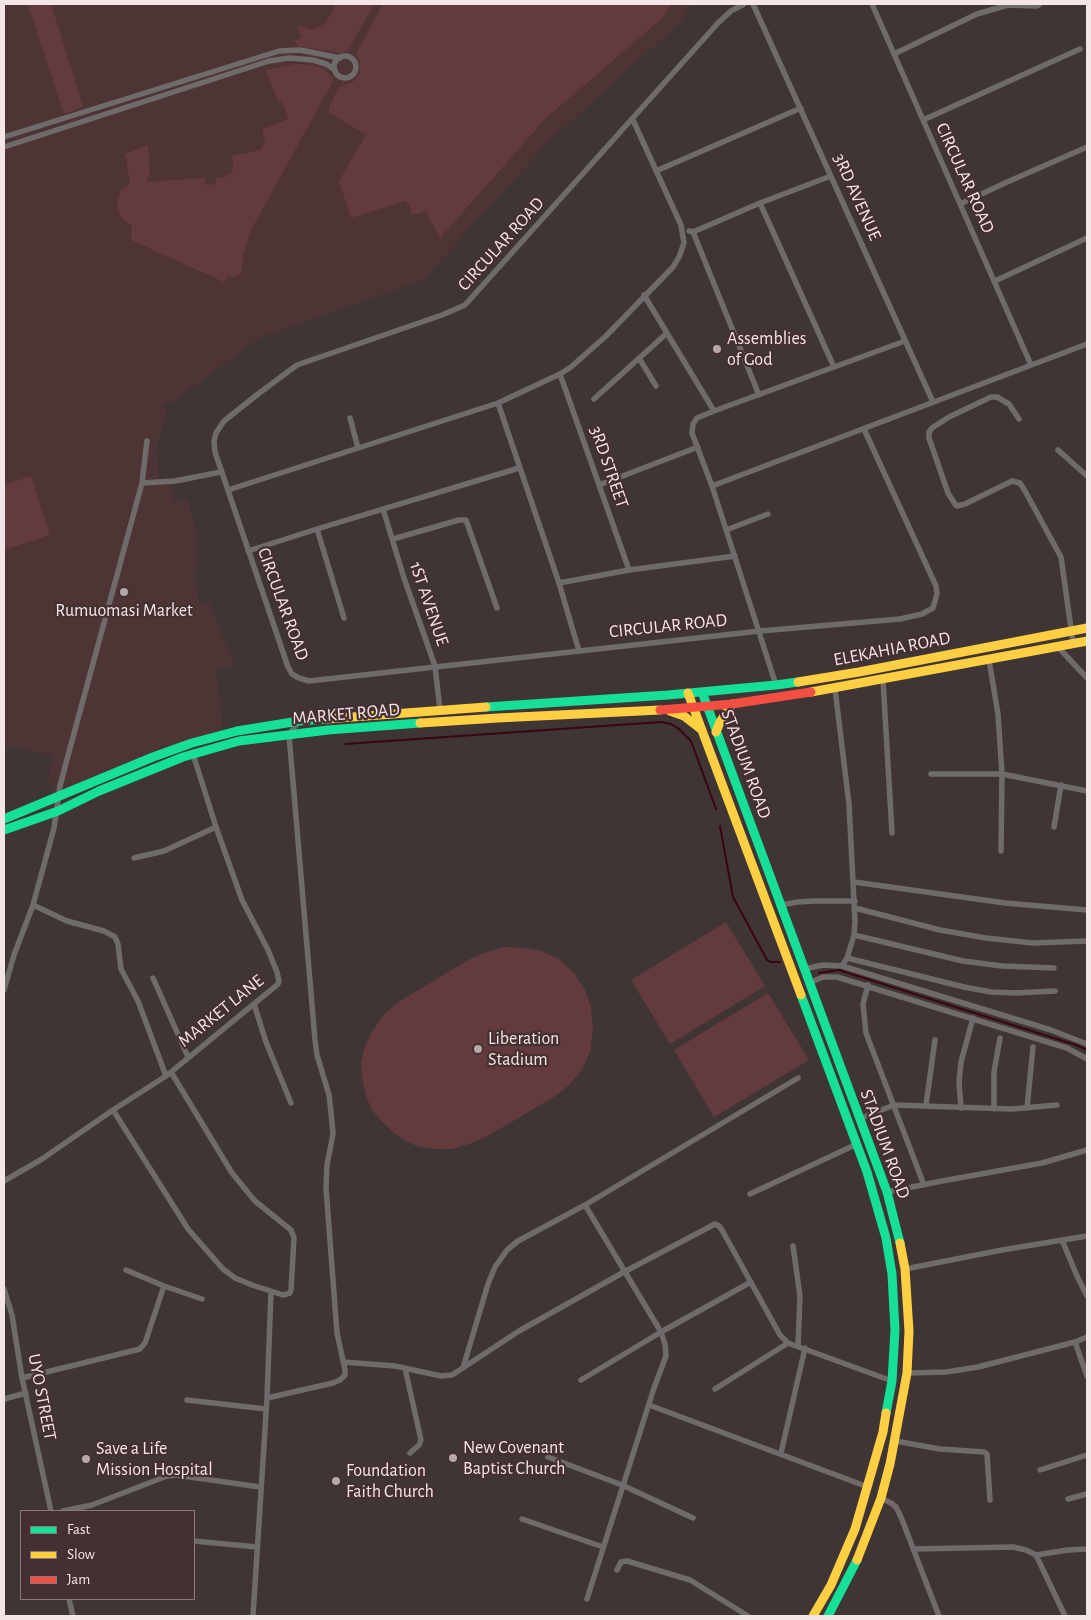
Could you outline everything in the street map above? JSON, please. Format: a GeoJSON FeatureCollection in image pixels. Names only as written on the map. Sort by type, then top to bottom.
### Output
{"type":"FeatureCollection","features":[{"type":"Feature","properties":{"kind":"main road","name":"ELEKAHIA ROAD"},"geometry":{"type":"LineString","coordinates":[[702,692],[776,685],[859,672],[1087,628]]}},
{"type":"Feature","properties":{"kind":"main road","name":"ELEKAHIA ROAD"},"geometry":{"type":"LineString","coordinates":[[708,706],[835,689],[1087,641]]}},
{"type":"Feature","properties":{"kind":"main road","name":"MARKET ROAD"},"geometry":{"type":"LineString","coordinates":[[4,819],[153,757],[192,743],[237,731],[299,722],[440,710],[702,692]]}},
{"type":"Feature","properties":{"kind":"main road","name":"STADIUM ROAD"},"geometry":{"type":"LineString","coordinates":[[702,692],[780,906],[888,1192],[905,1269],[909,1331],[907,1373],[895,1441],[881,1498],[858,1559],[828,1616]]}},
{"type":"Feature","properties":{"kind":"main road","name":"STADIUM ROAD"},"geometry":{"type":"LineString","coordinates":[[688,693],[692,708],[702,730],[857,1144],[879,1210],[892,1274],[895,1330],[892,1381],[883,1432],[855,1529],[830,1585],[813,1616]]}},
{"type":"Feature","properties":{"kind":"main road"},"geometry":{"type":"LineString","coordinates":[[716,732],[732,704]]}},
{"type":"Feature","properties":{"kind":"main road","name":"MARKET ROAD"},"geometry":{"type":"LineString","coordinates":[[4,830],[58,811],[100,791],[193,754],[239,741],[328,730],[708,706]]}},
{"type":"Feature","properties":{"kind":"main road"},"geometry":{"type":"LineString","coordinates":[[667,710],[684,716],[702,730]]}},
{"type":"Feature","properties":{"kind":"main road"},"geometry":{"type":"LineString","coordinates":[[895,1330],[909,1331]]}},
{"type":"Feature","properties":{"kind":"street","name":"CIRCULAR ROAD"},"geometry":{"type":"LineString","coordinates":[[744,4],[731,11],[718,23],[633,120],[465,305],[442,315],[297,365],[224,421],[216,433],[214,441],[215,452],[288,666],[292,674],[309,681],[579,650],[900,619],[922,614],[933,608],[937,594],[936,586],[864,429]]}},
{"type":"Feature","properties":{"kind":"street","name":"3RD AVENUE"},"geometry":{"type":"LineString","coordinates":[[753,4],[933,402]]}},
{"type":"Feature","properties":{"kind":"street","name":"CIRCULAR ROAD"},"geometry":{"type":"LineString","coordinates":[[872,4],[1031,365]]}},
{"type":"Feature","properties":{"kind":"street"},"geometry":{"type":"LineString","coordinates":[[894,54],[983,12],[1008,5],[1037,6],[1040,4]]}},
{"type":"Feature","properties":{"kind":"street"},"geometry":{"type":"LineString","coordinates":[[4,137],[279,51],[300,50],[340,58],[344,56],[352,59],[356,64],[356,70],[352,75],[344,78],[326,64],[313,60],[289,58],[269,61],[4,147]]}},
{"type":"Feature","properties":{"kind":"street"},"geometry":{"type":"LineString","coordinates":[[923,120],[1080,50]]}},
{"type":"Feature","properties":{"kind":"street"},"geometry":{"type":"LineString","coordinates":[[335,70],[335,64],[340,58]]}},
{"type":"Feature","properties":{"kind":"street"},"geometry":{"type":"LineString","coordinates":[[656,171],[801,108]]}},
{"type":"Feature","properties":{"kind":"street"},"geometry":{"type":"LineString","coordinates":[[228,490],[498,403],[571,368],[673,267],[679,258],[684,243],[683,231],[670,198],[633,120]]}},
{"type":"Feature","properties":{"kind":"street"},"geometry":{"type":"LineString","coordinates":[[960,204],[1005,182],[1087,147]]}},
{"type":"Feature","properties":{"kind":"street"},"geometry":{"type":"LineString","coordinates":[[683,231],[693,232],[760,202],[831,176]]}},
{"type":"Feature","properties":{"kind":"street"},"geometry":{"type":"LineString","coordinates":[[760,202],[834,367]]}},
{"type":"Feature","properties":{"kind":"street"},"geometry":{"type":"LineString","coordinates":[[693,232],[759,395]]}},
{"type":"Feature","properties":{"kind":"street"},"geometry":{"type":"LineString","coordinates":[[995,281],[1087,238]]}},
{"type":"Feature","properties":{"kind":"street"},"geometry":{"type":"LineString","coordinates":[[644,296],[714,411]]}},
{"type":"Feature","properties":{"kind":"street"},"geometry":{"type":"LineString","coordinates":[[594,399],[667,333]]}},
{"type":"Feature","properties":{"kind":"street"},"geometry":{"type":"LineString","coordinates":[[776,685],[712,486],[692,433],[693,424],[697,418],[714,411],[905,341]]}},
{"type":"Feature","properties":{"kind":"street"},"geometry":{"type":"LineString","coordinates":[[712,486],[1087,344]]}},
{"type":"Feature","properties":{"kind":"street"},"geometry":{"type":"LineString","coordinates":[[640,358],[656,386]]}},
{"type":"Feature","properties":{"kind":"street","name":"3RD STREET"},"geometry":{"type":"LineString","coordinates":[[560,374],[629,570]]}},
{"type":"Feature","properties":{"kind":"street"},"geometry":{"type":"LineString","coordinates":[[1019,420],[1009,404],[997,397],[990,397],[949,417],[932,428],[928,438],[948,493],[957,506],[1012,481],[1020,483],[1060,553],[1073,644]]}},
{"type":"Feature","properties":{"kind":"street"},"geometry":{"type":"LineString","coordinates":[[498,403],[560,583],[579,650]]}},
{"type":"Feature","properties":{"kind":"street"},"geometry":{"type":"LineString","coordinates":[[350,418],[358,448]]}},
{"type":"Feature","properties":{"kind":"street"},"geometry":{"type":"LineString","coordinates":[[4,990],[14,955],[33,905],[54,828],[66,763],[142,484],[147,441]]}},
{"type":"Feature","properties":{"kind":"street"},"geometry":{"type":"LineString","coordinates":[[599,485],[698,447]]}},
{"type":"Feature","properties":{"kind":"street"},"geometry":{"type":"LineString","coordinates":[[1058,450],[1087,476]]}},
{"type":"Feature","properties":{"kind":"street"},"geometry":{"type":"LineString","coordinates":[[248,552],[317,529],[519,468]]}},
{"type":"Feature","properties":{"kind":"street"},"geometry":{"type":"LineString","coordinates":[[142,484],[168,482],[221,472]]}},
{"type":"Feature","properties":{"kind":"street","name":"1ST AVENUE"},"geometry":{"type":"LineString","coordinates":[[383,509],[435,666],[440,710]]}},
{"type":"Feature","properties":{"kind":"street"},"geometry":{"type":"LineString","coordinates":[[726,530],[768,514]]}},
{"type":"Feature","properties":{"kind":"street"},"geometry":{"type":"LineString","coordinates":[[392,539],[459,520],[466,520],[497,608]]}},
{"type":"Feature","properties":{"kind":"street"},"geometry":{"type":"LineString","coordinates":[[317,529],[344,618]]}},
{"type":"Feature","properties":{"kind":"street"},"geometry":{"type":"LineString","coordinates":[[560,583],[629,570],[735,556]]}},
{"type":"Feature","properties":{"kind":"street"},"geometry":{"type":"LineString","coordinates":[[1058,647],[1087,678]]}},
{"type":"Feature","properties":{"kind":"street"},"geometry":{"type":"LineString","coordinates":[[989,660],[998,714],[1002,774],[1001,852]]}},
{"type":"Feature","properties":{"kind":"street"},"geometry":{"type":"LineString","coordinates":[[883,680],[892,833]]}},
{"type":"Feature","properties":{"kind":"street"},"geometry":{"type":"LineString","coordinates":[[835,689],[849,804],[855,905],[854,935],[847,958],[842,966]]}},
{"type":"Feature","properties":{"kind":"street"},"geometry":{"type":"LineString","coordinates":[[267,1398],[340,1380],[345,1375],[337,1333],[326,1188],[327,1164],[333,1134],[329,1095],[317,1055],[315,1040],[289,735],[299,722]]}},
{"type":"Feature","properties":{"kind":"street","name":"MARKET LANE"},"geometry":{"type":"LineString","coordinates":[[4,1181],[58,1148],[169,1074],[278,984],[278,978],[268,950],[242,900],[193,754]]}},
{"type":"Feature","properties":{"kind":"street"},"geometry":{"type":"LineString","coordinates":[[931,774],[1002,774],[1087,791]]}},
{"type":"Feature","properties":{"kind":"street"},"geometry":{"type":"LineString","coordinates":[[1054,827],[1062,785]]}},
{"type":"Feature","properties":{"kind":"street"},"geometry":{"type":"LineString","coordinates":[[134,858],[164,851],[216,827]]}},
{"type":"Feature","properties":{"kind":"street"},"geometry":{"type":"LineString","coordinates":[[854,882],[1005,903],[1087,910]]}},
{"type":"Feature","properties":{"kind":"street"},"geometry":{"type":"LineString","coordinates":[[780,906],[798,902],[855,905],[940,930],[986,938],[1033,942],[1087,941]]}},
{"type":"Feature","properties":{"kind":"street"},"geometry":{"type":"LineString","coordinates":[[33,905],[67,921],[104,931],[115,937],[118,944],[121,969],[138,1001],[169,1074],[232,1173],[255,1201],[291,1230],[294,1238],[290,1293],[283,1295],[271,1292],[235,1278],[210,1256],[188,1229],[113,1110]]}},
{"type":"Feature","properties":{"kind":"street"},"geometry":{"type":"LineString","coordinates":[[854,935],[962,961],[1002,966],[1054,968]]}},
{"type":"Feature","properties":{"kind":"street"},"geometry":{"type":"LineString","coordinates":[[847,958],[991,992],[1055,991]]}},
{"type":"Feature","properties":{"kind":"street"},"geometry":{"type":"LineString","coordinates":[[804,969],[823,965],[842,966],[1051,1030],[1087,1044]]}},
{"type":"Feature","properties":{"kind":"street"},"geometry":{"type":"LineString","coordinates":[[809,983],[831,976],[868,985],[1067,1048],[1087,1059]]}},
{"type":"Feature","properties":{"kind":"street"},"geometry":{"type":"LineString","coordinates":[[152,978],[188,1057]]}},
{"type":"Feature","properties":{"kind":"street"},"geometry":{"type":"LineString","coordinates":[[868,985],[863,1004],[866,1033],[924,1185]]}},
{"type":"Feature","properties":{"kind":"street"},"geometry":{"type":"LineString","coordinates":[[254,1004],[266,1042],[291,1103]]}},
{"type":"Feature","properties":{"kind":"street"},"geometry":{"type":"LineString","coordinates":[[961,1108],[959,1082],[961,1062],[973,1018]]}},
{"type":"Feature","properties":{"kind":"street"},"geometry":{"type":"LineString","coordinates":[[994,1109],[994,1072],[1000,1038]]}},
{"type":"Feature","properties":{"kind":"street"},"geometry":{"type":"LineString","coordinates":[[926,1105],[935,1040]]}},
{"type":"Feature","properties":{"kind":"street"},"geometry":{"type":"LineString","coordinates":[[1027,1108],[1033,1047]]}},
{"type":"Feature","properties":{"kind":"street"},"geometry":{"type":"LineString","coordinates":[[463,1368],[488,1284],[500,1258],[518,1242],[585,1205],[798,1078]]}},
{"type":"Feature","properties":{"kind":"street"},"geometry":{"type":"LineString","coordinates":[[860,1119],[894,1105],[994,1109],[1057,1105]]}},
{"type":"Feature","properties":{"kind":"street"},"geometry":{"type":"LineString","coordinates":[[750,1194],[857,1144]]}},
{"type":"Feature","properties":{"kind":"street"},"geometry":{"type":"LineString","coordinates":[[888,1192],[1042,1163],[1087,1150]]}},
{"type":"Feature","properties":{"kind":"street"},"geometry":{"type":"LineString","coordinates":[[585,1205],[661,1332],[666,1356],[622,1485],[587,1600]]}},
{"type":"Feature","properties":{"kind":"street"},"geometry":{"type":"LineString","coordinates":[[344,1362],[405,1368],[445,1376],[452,1375],[519,1331],[715,1224],[722,1230],[780,1335],[788,1343],[798,1345],[892,1381]]}},
{"type":"Feature","properties":{"kind":"street"},"geometry":{"type":"LineString","coordinates":[[905,1269],[1087,1236]]}},
{"type":"Feature","properties":{"kind":"street"},"geometry":{"type":"LineString","coordinates":[[1062,1240],[1087,1296]]}},
{"type":"Feature","properties":{"kind":"street"},"geometry":{"type":"LineString","coordinates":[[793,1246],[800,1296],[798,1345]]}},
{"type":"Feature","properties":{"kind":"street"},"geometry":{"type":"LineString","coordinates":[[126,1270],[202,1299]]}},
{"type":"Feature","properties":{"kind":"street"},"geometry":{"type":"LineString","coordinates":[[581,1380],[661,1332],[751,1282]]}},
{"type":"Feature","properties":{"kind":"street"},"geometry":{"type":"LineString","coordinates":[[22,1378],[136,1351],[143,1347],[164,1286]]}},
{"type":"Feature","properties":{"kind":"street","name":"UYO STREET"},"geometry":{"type":"LineString","coordinates":[[4,1290],[12,1315],[22,1378],[51,1510]]}},
{"type":"Feature","properties":{"kind":"street"},"geometry":{"type":"LineString","coordinates":[[253,1616],[267,1398],[271,1292]]}},
{"type":"Feature","properties":{"kind":"street"},"geometry":{"type":"LineString","coordinates":[[907,1373],[946,1372],[978,1367],[1075,1342],[1087,1337]]}},
{"type":"Feature","properties":{"kind":"street"},"geometry":{"type":"LineString","coordinates":[[1075,1342],[1087,1376]]}},
{"type":"Feature","properties":{"kind":"street"},"geometry":{"type":"LineString","coordinates":[[715,1389],[788,1343]]}},
{"type":"Feature","properties":{"kind":"street"},"geometry":{"type":"LineString","coordinates":[[781,1453],[805,1348]]}},
{"type":"Feature","properties":{"kind":"street"},"geometry":{"type":"LineString","coordinates":[[405,1368],[421,1440],[419,1445],[410,1453]]}},
{"type":"Feature","properties":{"kind":"street"},"geometry":{"type":"LineString","coordinates":[[4,1399],[26,1393]]}},
{"type":"Feature","properties":{"kind":"street"},"geometry":{"type":"LineString","coordinates":[[187,1400],[266,1409]]}},
{"type":"Feature","properties":{"kind":"street"},"geometry":{"type":"LineString","coordinates":[[649,1406],[781,1453],[868,1487]]}},
{"type":"Feature","properties":{"kind":"street"},"geometry":{"type":"LineString","coordinates":[[895,1441],[940,1449],[984,1452],[987,1454],[990,1500]]}},
{"type":"Feature","properties":{"kind":"street"},"geometry":{"type":"LineString","coordinates":[[1040,1470],[1087,1455]]}},
{"type":"Feature","properties":{"kind":"street"},"geometry":{"type":"LineString","coordinates":[[548,1457],[622,1485],[693,1518]]}},
{"type":"Feature","properties":{"kind":"street"},"geometry":{"type":"LineString","coordinates":[[68,1510],[92,1505],[167,1476],[176,1475],[260,1487]]}},
{"type":"Feature","properties":{"kind":"street"},"geometry":{"type":"LineString","coordinates":[[1068,1499],[1087,1494]]}},
{"type":"Feature","properties":{"kind":"street"},"geometry":{"type":"LineString","coordinates":[[881,1498],[896,1508],[939,1616]]}},
{"type":"Feature","properties":{"kind":"street"},"geometry":{"type":"LineString","coordinates":[[522,1519],[603,1548]]}},
{"type":"Feature","properties":{"kind":"street"},"geometry":{"type":"LineString","coordinates":[[195,1541],[257,1547]]}},
{"type":"Feature","properties":{"kind":"street"},"geometry":{"type":"LineString","coordinates":[[913,1548],[1013,1547],[1036,1555],[1087,1549]]}},
{"type":"Feature","properties":{"kind":"street"},"geometry":{"type":"LineString","coordinates":[[1036,1555],[1066,1616]]}},
{"type":"Feature","properties":{"kind":"street"},"geometry":{"type":"LineString","coordinates":[[617,1570],[621,1562],[627,1561],[690,1580],[748,1616]]}},
{"type":"Feature","properties":{"kind":"street"},"geometry":{"type":"LineString","coordinates":[[69,1600],[73,1616]]}},
{"type":"Feature","properties":{"kind":"shaded area"},"geometry":{"type":"Polygon","coordinates":[[[4,4],[690,4],[683,20],[549,141],[423,280],[261,337],[175,400],[163,406],[167,413],[157,444],[158,479],[168,478],[175,503],[187,499],[196,529],[195,582],[200,605],[209,602],[235,665],[216,670],[223,729],[151,753],[51,796],[54,784],[48,782],[53,755],[4,745],[4,4]]]}},
{"type":"Feature","properties":{"kind":"shaded area"},"geometry":{"type":"Polygon","coordinates":[[[28,4],[51,4],[83,107],[64,114],[28,4]]]}},
{"type":"Feature","properties":{"kind":"shaded area"},"geometry":{"type":"Polygon","coordinates":[[[336,4],[374,4],[347,51],[341,53],[297,46],[295,40],[301,38],[297,25],[311,30],[316,29],[326,22],[336,4]]]}},
{"type":"Feature","properties":{"kind":"shaded area"},"geometry":{"type":"Polygon","coordinates":[[[383,4],[671,4],[661,19],[545,119],[440,238],[426,211],[412,215],[409,204],[405,201],[351,218],[339,181],[366,135],[329,112],[329,108],[339,87],[351,83],[360,73],[360,62],[356,55],[383,4]]]}},
{"type":"Feature","properties":{"kind":"shaded area"},"geometry":{"type":"Polygon","coordinates":[[[295,64],[314,65],[324,69],[333,78],[332,83],[251,230],[244,253],[241,273],[235,277],[228,275],[224,282],[131,240],[131,225],[121,217],[117,201],[122,189],[128,186],[130,182],[125,154],[148,145],[150,174],[147,177],[148,182],[205,178],[205,185],[216,184],[216,178],[225,177],[232,172],[232,156],[261,150],[265,142],[262,129],[288,119],[282,100],[278,101],[266,70],[295,64]]]}},
{"type":"Feature","properties":{"kind":"shaded area"},"geometry":{"type":"Polygon","coordinates":[[[31,476],[50,535],[4,550],[4,485],[31,476]]]}},
{"type":"Feature","properties":{"kind":"shaded area"},"geometry":{"type":"Polygon","coordinates":[[[726,922],[765,986],[670,1044],[631,980],[726,922]]]}},
{"type":"Feature","properties":{"kind":"shaded area"},"geometry":{"type":"Polygon","coordinates":[[[504,947],[542,951],[560,960],[574,973],[585,990],[591,1008],[593,1030],[590,1052],[582,1070],[568,1086],[554,1097],[486,1137],[469,1144],[452,1149],[435,1149],[419,1147],[406,1141],[381,1121],[367,1099],[361,1064],[365,1046],[373,1030],[384,1014],[400,1001],[470,959],[504,947]]]}},
{"type":"Feature","properties":{"kind":"shaded area"},"geometry":{"type":"Polygon","coordinates":[[[768,993],[809,1060],[714,1117],[674,1050],[768,993]]]}},
{"type":"Feature","properties":{"kind":"waterway"},"geometry":{"type":"LineString","coordinates":[[345,744],[661,722],[671,724],[679,729],[691,741],[716,809]]}},
{"type":"Feature","properties":{"kind":"waterway"},"geometry":{"type":"LineString","coordinates":[[720,826],[733,897],[767,960],[780,962]]}},
{"type":"Feature","properties":{"kind":"waterway"},"geometry":{"type":"LineString","coordinates":[[819,973],[839,970],[1087,1050]]}},
{"type":"Feature","properties":{"kind":"traffic: fast"},"geometry":{"type":"LineString","coordinates":[[486,707],[668,695],[798,682]]}},
{"type":"Feature","properties":{"kind":"traffic: fast"},"geometry":{"type":"LineString","coordinates":[[702,692],[887,1192],[900,1243]]}},
{"type":"Feature","properties":{"kind":"traffic: fast"},"geometry":{"type":"LineString","coordinates":[[4,819],[153,757],[192,743],[237,731],[299,721],[326,719]]}},
{"type":"Feature","properties":{"kind":"traffic: fast"},"geometry":{"type":"LineString","coordinates":[[4,830],[58,811],[99,791],[183,757],[239,741],[328,730],[420,723]]}},
{"type":"Feature","properties":{"kind":"traffic: fast"},"geometry":{"type":"LineString","coordinates":[[801,995],[867,1172],[886,1238],[892,1274],[895,1330],[892,1381],[886,1413]]}},
{"type":"Feature","properties":{"kind":"traffic: fast"},"geometry":{"type":"LineString","coordinates":[[828,1616],[857,1560]]}},
{"type":"Feature","properties":{"kind":"traffic: slow"},"geometry":{"type":"LineString","coordinates":[[798,682],[1087,628]]}},
{"type":"Feature","properties":{"kind":"traffic: slow"},"geometry":{"type":"LineString","coordinates":[[811,692],[1087,641]]}},
{"type":"Feature","properties":{"kind":"traffic: slow"},"geometry":{"type":"LineString","coordinates":[[688,693],[801,995]]}},
{"type":"Feature","properties":{"kind":"traffic: slow"},"geometry":{"type":"LineString","coordinates":[[716,732],[732,704]]}},
{"type":"Feature","properties":{"kind":"traffic: slow"},"geometry":{"type":"LineString","coordinates":[[326,719],[486,707]]}},
{"type":"Feature","properties":{"kind":"traffic: slow"},"geometry":{"type":"LineString","coordinates":[[420,723],[660,710]]}},
{"type":"Feature","properties":{"kind":"traffic: slow"},"geometry":{"type":"LineString","coordinates":[[670,711],[684,716],[702,730]]}},
{"type":"Feature","properties":{"kind":"traffic: slow"},"geometry":{"type":"LineString","coordinates":[[857,1560],[881,1498],[890,1464],[907,1373],[909,1331],[905,1269],[900,1243]]}},
{"type":"Feature","properties":{"kind":"traffic: slow"},"geometry":{"type":"LineString","coordinates":[[813,1616],[831,1585],[855,1529],[883,1432],[886,1413]]}},
{"type":"Feature","properties":{"kind":"traffic: jam"},"geometry":{"type":"LineString","coordinates":[[660,710],[732,704],[811,692]]}},
{"type":"Feature","properties":{"kind":"place","name":"Assemblies of God"},"geometry":{"type":"Point","coordinates":[717,349]}},
{"type":"Feature","properties":{"kind":"place","name":"Rumuomasi Market"},"geometry":{"type":"Point","coordinates":[124,592]}},
{"type":"Feature","properties":{"kind":"place","name":"Liberation Stadium"},"geometry":{"type":"Point","coordinates":[478,1049]}},
{"type":"Feature","properties":{"kind":"place","name":"New Covenant Baptist Church"},"geometry":{"type":"Point","coordinates":[453,1458]}},
{"type":"Feature","properties":{"kind":"place","name":"Save a Life Mission Hospital"},"geometry":{"type":"Point","coordinates":[86,1459]}},
{"type":"Feature","properties":{"kind":"place","name":"Foundation Faith Church"},"geometry":{"type":"Point","coordinates":[336,1481]}}]}
